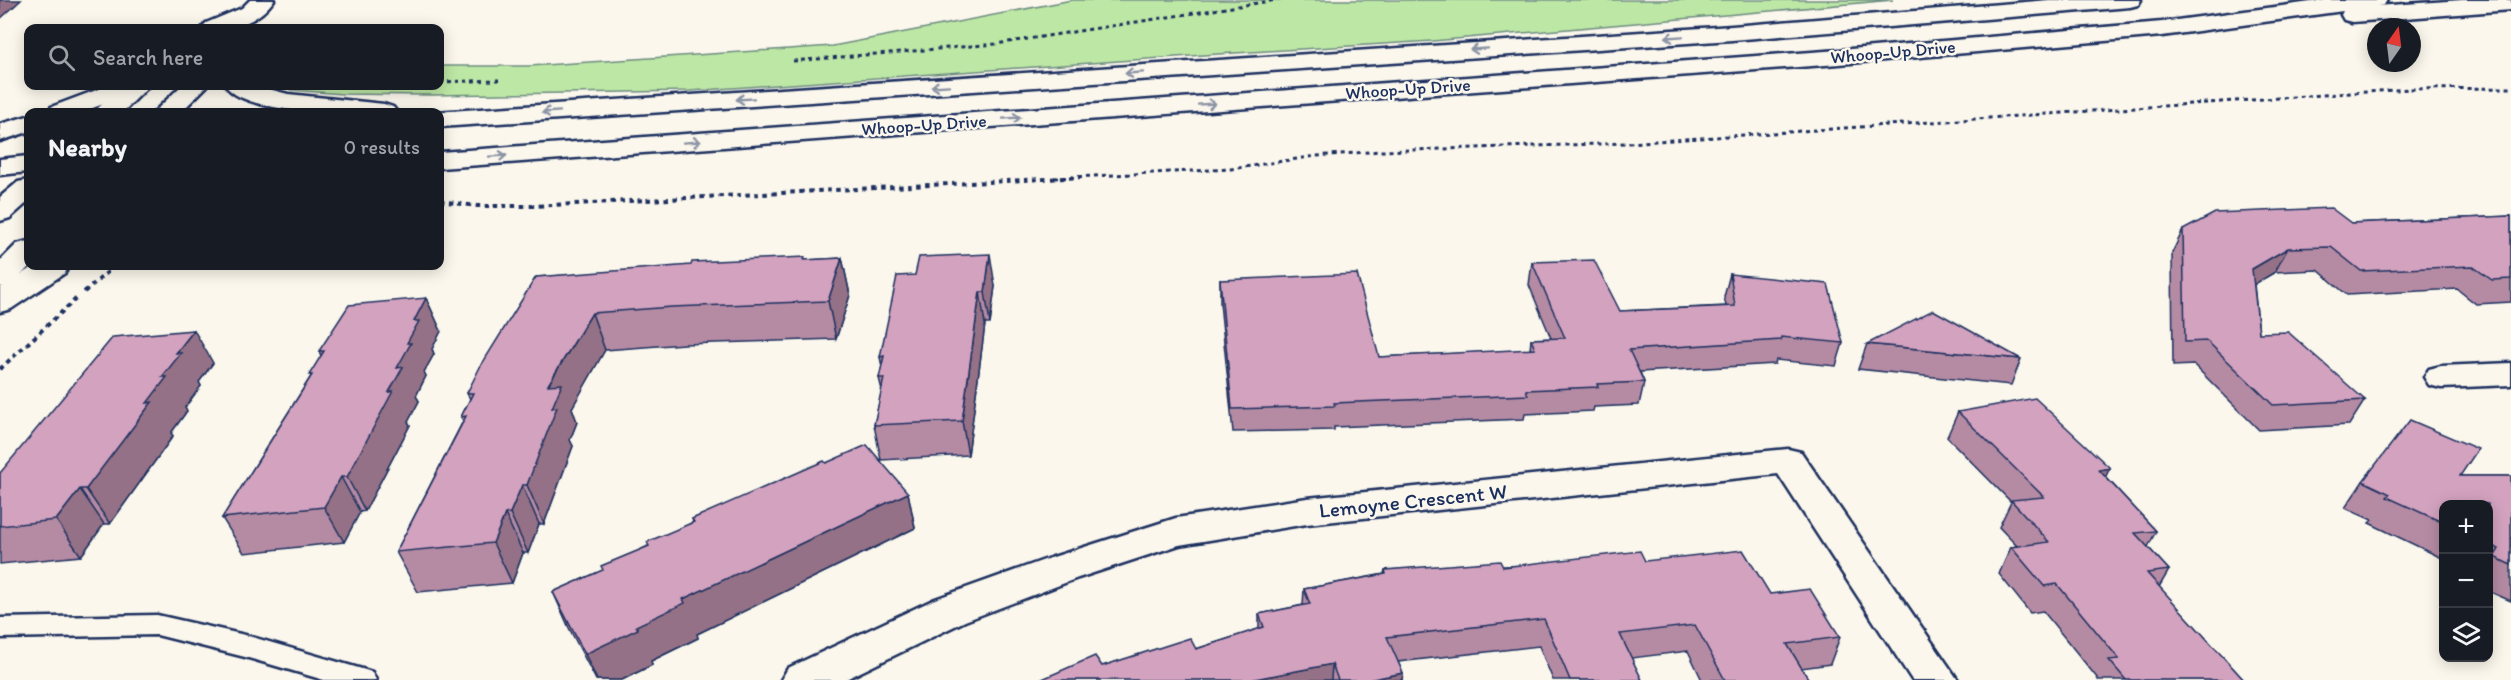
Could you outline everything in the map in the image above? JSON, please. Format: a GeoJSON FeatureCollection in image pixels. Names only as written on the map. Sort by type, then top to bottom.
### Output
{"type":"FeatureCollection","features":[{"type":"Feature","properties":{"kind":"main road"},"geometry":{"type":"LineString","coordinates":[[1732,33],[2006,0]]}},
{"type":"Feature","properties":{"kind":"main road","name":"Whoop-Up Drive"},"geometry":{"type":"LineString","coordinates":[[444,119],[1732,33],[2130,0]]}},
{"type":"Feature","properties":{"kind":"main road","name":"Whoop-Up Drive"},"geometry":{"type":"LineString","coordinates":[[444,160],[1816,59],[2162,29],[2376,0]]}},
{"type":"Feature","properties":{"kind":"main road"},"geometry":{"type":"LineString","coordinates":[[2162,29],[2511,3]]}},
{"type":"Feature","properties":{"kind":"main road"},"geometry":{"type":"LineString","coordinates":[[226,24],[256,14]]}},
{"type":"Feature","properties":{"kind":"main road"},"geometry":{"type":"LineString","coordinates":[[71,108],[118,90]]}},
{"type":"Feature","properties":{"kind":"main road"},"geometry":{"type":"LineString","coordinates":[[112,108],[133,90]]}},
{"type":"Feature","properties":{"kind":"main road"},"geometry":{"type":"LineString","coordinates":[[171,108],[191,90]]}},
{"type":"Feature","properties":{"kind":"main road"},"geometry":{"type":"LineString","coordinates":[[246,90],[275,99],[350,108]]}},
{"type":"Feature","properties":{"kind":"main road"},"geometry":{"type":"LineString","coordinates":[[0,133],[24,125]]}},
{"type":"Feature","properties":{"kind":"main road"},"geometry":{"type":"LineString","coordinates":[[0,148],[24,146]]}},
{"type":"Feature","properties":{"kind":"main road"},"geometry":{"type":"LineString","coordinates":[[0,167],[24,165]]}},
{"type":"Feature","properties":{"kind":"main road"},"geometry":{"type":"LineString","coordinates":[[0,188],[24,187]]}},
{"type":"Feature","properties":{"kind":"main road"},"geometry":{"type":"LineString","coordinates":[[0,212],[24,191]]}},
{"type":"Feature","properties":{"kind":"main road"},"geometry":{"type":"LineString","coordinates":[[0,278],[24,254]]}},
{"type":"Feature","properties":{"kind":"main road"},"geometry":{"type":"LineString","coordinates":[[0,302],[48,270]]}},
{"type":"Feature","properties":{"kind":"main road"},"geometry":{"type":"LineString","coordinates":[[2441,377],[2511,374]]}},
{"type":"Feature","properties":{"kind":"main road","name":"Lemoyne Crescent W"},"geometry":{"type":"LineString","coordinates":[[803,680],[950,610],[1064,568],[1176,532],[1307,511],[1788,461],[1936,680]]}},
{"type":"Feature","properties":{"kind":"lane"},"geometry":{"type":"LineString","coordinates":[[0,628],[157,625],[245,645],[362,680]]}},
{"type":"Feature","properties":{"kind":"path"},"geometry":{"type":"LineString","coordinates":[[792,61],[996,44],[1277,0]]}},
{"type":"Feature","properties":{"kind":"path"},"geometry":{"type":"LineString","coordinates":[[444,82],[507,80]]}},
{"type":"Feature","properties":{"kind":"path"},"geometry":{"type":"LineString","coordinates":[[444,202],[477,207],[535,206],[1231,169],[1316,156],[1382,151],[1628,143],[2409,89],[2511,88]]}},
{"type":"Feature","properties":{"kind":"path"},"geometry":{"type":"LineString","coordinates":[[0,369],[111,270]]}},
{"type":"Feature","properties":{"kind":"green space"},"geometry":{"type":"Polygon","coordinates":[[[1072,0],[1893,0],[1433,41],[690,91],[430,95],[343,94],[291,90],[444,90],[444,66],[529,66],[833,46],[1072,0]]]}},
{"type":"Feature","properties":{"kind":"building"},"geometry":{"type":"Polygon","coordinates":[[[2331,208],[2351,223],[2511,216],[2511,279],[2492,280],[2472,266],[2361,271],[2331,247],[2288,248],[2252,269],[2259,333],[2288,332],[2365,400],[2273,405],[2207,341],[2185,342],[2183,230],[2215,213],[2331,208]]]}},
{"type":"Feature","properties":{"kind":"building"},"geometry":{"type":"Polygon","coordinates":[[[990,254],[985,292],[980,292],[962,421],[874,425],[884,378],[879,378],[884,356],[880,357],[897,276],[915,275],[919,257],[990,254]]]}},
{"type":"Feature","properties":{"kind":"building"},"geometry":{"type":"Polygon","coordinates":[[[805,257],[804,260],[842,258],[828,301],[672,307],[592,313],[548,385],[562,384],[552,408],[557,407],[527,485],[522,485],[510,513],[505,514],[493,543],[396,552],[466,416],[461,417],[473,393],[467,393],[480,367],[536,277],[691,265],[692,262],[805,257]]]}},
{"type":"Feature","properties":{"kind":"building"},"geometry":{"type":"Polygon","coordinates":[[[1594,260],[1620,311],[1735,306],[1730,274],[1828,284],[1843,343],[1781,337],[1781,340],[1629,350],[1644,382],[1597,384],[1598,387],[1526,390],[1528,395],[1334,403],[1335,406],[1232,409],[1220,280],[1357,274],[1379,357],[1535,349],[1531,339],[1565,338],[1532,262],[1594,260]]]}},
{"type":"Feature","properties":{"kind":"building"},"geometry":{"type":"Polygon","coordinates":[[[426,298],[414,321],[419,321],[407,343],[411,343],[397,368],[403,367],[389,392],[393,391],[347,477],[341,477],[324,507],[222,518],[312,375],[309,375],[324,351],[319,351],[349,305],[426,298]]]}},
{"type":"Feature","properties":{"kind":"building"},"geometry":{"type":"Polygon","coordinates":[[[1933,310],[2021,359],[1867,344],[1933,310]]]}},
{"type":"Feature","properties":{"kind":"building"},"geometry":{"type":"Polygon","coordinates":[[[194,330],[176,353],[181,353],[162,377],[167,377],[147,403],[152,402],[86,489],[80,489],[56,520],[0,526],[0,473],[113,337],[194,330]]]}},
{"type":"Feature","properties":{"kind":"building"},"geometry":{"type":"Polygon","coordinates":[[[2035,398],[2110,468],[2099,470],[2156,531],[2135,533],[2169,570],[2147,573],[2244,680],[2126,680],[2109,660],[2119,659],[2057,584],[2044,586],[2011,547],[2049,542],[2011,500],[2044,497],[1958,412],[2035,398]]]}},
{"type":"Feature","properties":{"kind":"building"},"geometry":{"type":"Polygon","coordinates":[[[2410,420],[2478,449],[2460,476],[2511,476],[2511,565],[2494,557],[2499,549],[2493,546],[2493,500],[2439,500],[2439,521],[2387,497],[2390,494],[2363,481],[2410,420]]]}},
{"type":"Feature","properties":{"kind":"building"},"geometry":{"type":"Polygon","coordinates":[[[867,445],[908,493],[683,599],[685,603],[636,626],[638,629],[585,654],[553,592],[603,570],[601,566],[649,546],[647,542],[694,522],[692,519],[824,461],[826,463],[867,445]]]}},
{"type":"Feature","properties":{"kind":"building"},"geometry":{"type":"Polygon","coordinates":[[[1743,550],[1770,594],[1810,589],[1840,637],[1787,644],[1809,680],[1725,680],[1695,625],[1620,634],[1642,680],[1570,680],[1544,619],[1387,637],[1403,673],[1368,680],[1338,680],[1332,664],[1250,680],[1040,680],[1095,656],[1102,666],[1190,638],[1196,649],[1264,627],[1259,614],[1310,604],[1304,589],[1386,574],[1385,570],[1500,561],[1503,567],[1640,551],[1645,561],[1743,550]]]}}]}
